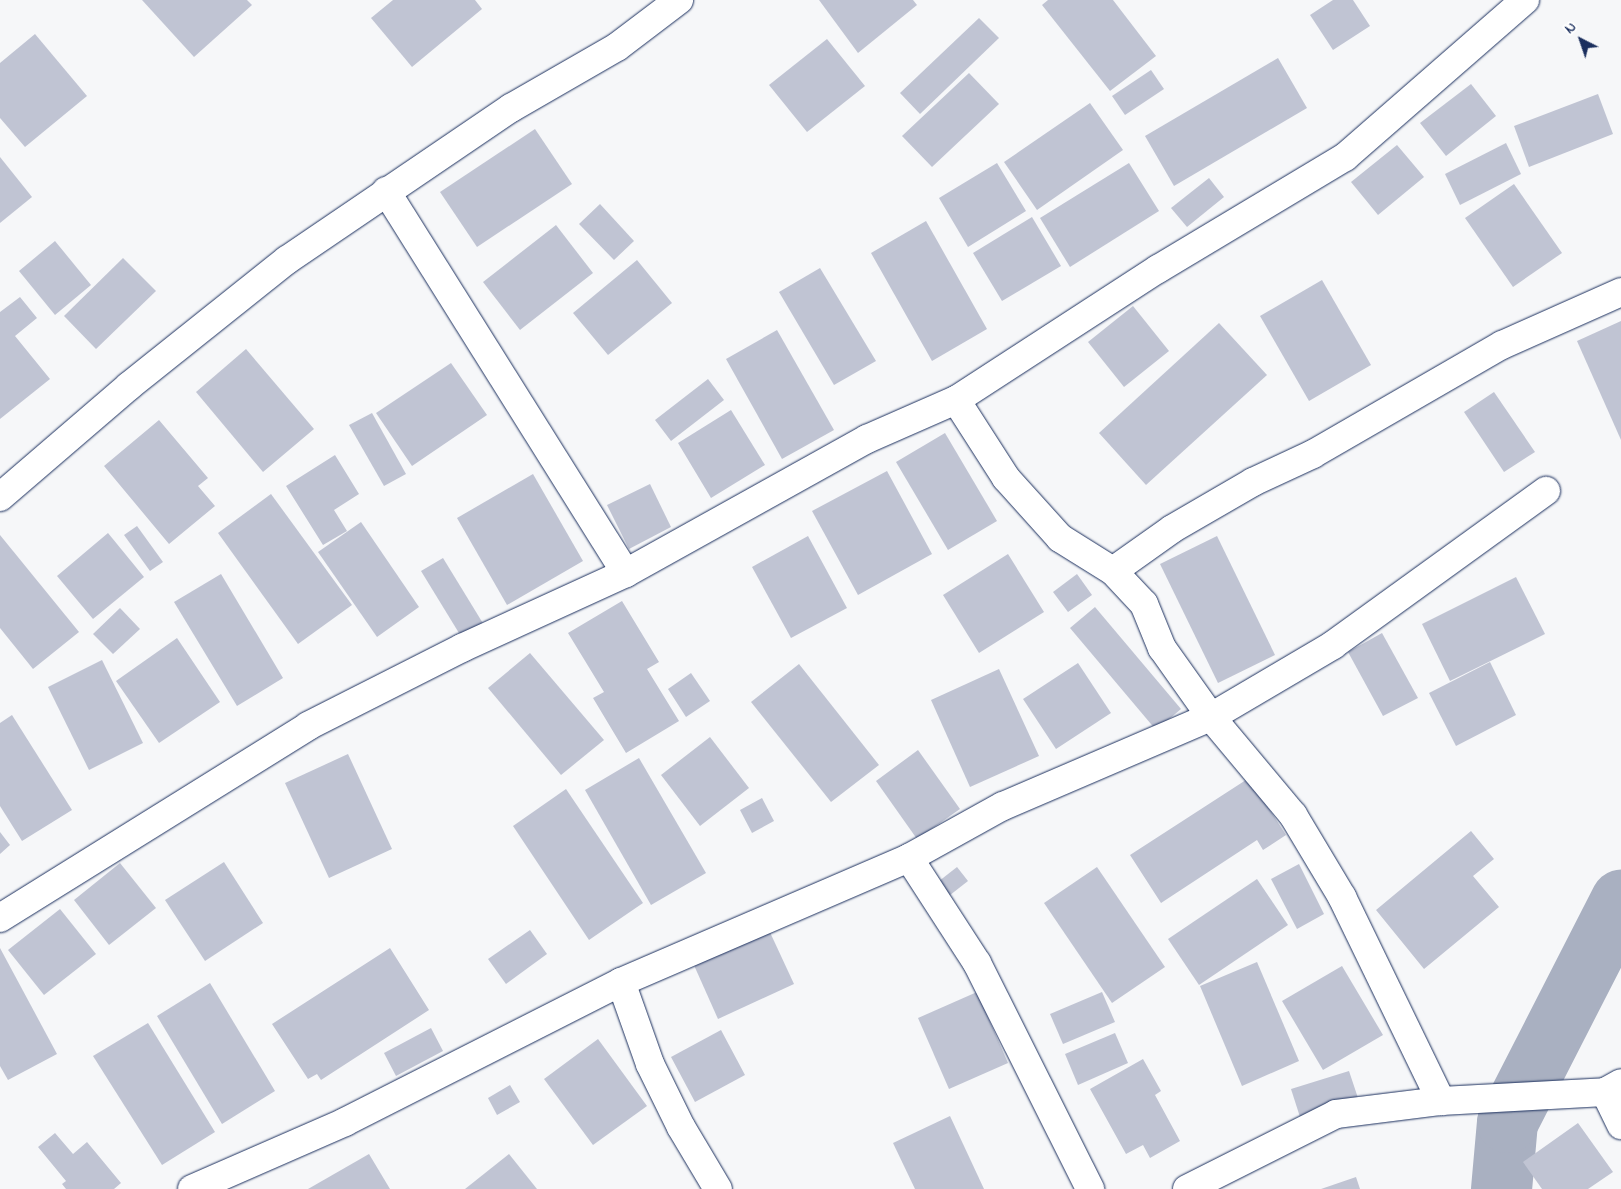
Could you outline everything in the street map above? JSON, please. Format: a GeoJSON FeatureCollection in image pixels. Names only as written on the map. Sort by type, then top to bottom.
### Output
{"type":"FeatureCollection","features":[{"type":"Feature","properties":{"kind":"street"},"geometry":{"type":"LineString","coordinates":[[0,497],[129,386],[272,272],[386,190],[511,108],[618,47],[679,0]]}},
{"type":"Feature","properties":{"kind":"street"},"geometry":{"type":"LineString","coordinates":[[0,918],[308,726],[462,648],[626,573],[867,439],[956,400],[1158,269],[1345,157],[1525,0]]}},
{"type":"Feature","properties":{"kind":"street"},"geometry":{"type":"LineString","coordinates":[[386,190],[626,573]]}},
{"type":"Feature","properties":{"kind":"street"},"geometry":{"type":"LineString","coordinates":[[1113,571],[1172,529],[1253,482],[1313,454],[1502,346],[1621,292]]}},
{"type":"Feature","properties":{"kind":"street"},"geometry":{"type":"LineString","coordinates":[[956,400],[1006,478],[1060,538],[1113,571],[1144,604],[1162,648],[1211,717],[1298,824],[1342,897],[1441,1101]]}},
{"type":"Feature","properties":{"kind":"street"},"geometry":{"type":"LineString","coordinates":[[192,1189],[345,1122],[621,982],[909,858],[1003,806],[1211,717],[1333,645],[1546,491]]}},
{"type":"Feature","properties":{"kind":"street"},"geometry":{"type":"LineString","coordinates":[[909,858],[977,963],[1090,1189]]}},
{"type":"Feature","properties":{"kind":"street"},"geometry":{"type":"LineString","coordinates":[[621,982],[650,1064],[681,1128],[718,1189]]}},
{"type":"Feature","properties":{"kind":"street"},"geometry":{"type":"LineString","coordinates":[[1187,1189],[1336,1114],[1441,1101],[1613,1088],[1621,1125]]}},
{"type":"Feature","properties":{"kind":"building"},"geometry":{"type":"Polygon","coordinates":[[[142,0],[247,0],[252,5],[194,57],[142,0]]]}},
{"type":"Feature","properties":{"kind":"building"},"geometry":{"type":"Polygon","coordinates":[[[393,0],[475,0],[482,9],[412,67],[371,18],[393,0]]]}},
{"type":"Feature","properties":{"kind":"building"},"geometry":{"type":"Polygon","coordinates":[[[819,0],[913,0],[917,5],[858,53],[819,0]]]}},
{"type":"Feature","properties":{"kind":"building"},"geometry":{"type":"Polygon","coordinates":[[[1048,0],[1113,0],[1156,56],[1110,91],[1042,5],[1048,0]]]}},
{"type":"Feature","properties":{"kind":"building"},"geometry":{"type":"Polygon","coordinates":[[[1333,0],[1353,0],[1370,26],[1333,50],[1310,15],[1333,0]]]}},
{"type":"Feature","properties":{"kind":"building"},"geometry":{"type":"Polygon","coordinates":[[[979,18],[999,38],[920,114],[900,93],[979,18]]]}},
{"type":"Feature","properties":{"kind":"building"},"geometry":{"type":"Polygon","coordinates":[[[35,34],[87,96],[25,147],[0,118],[0,63],[35,34]]]}},
{"type":"Feature","properties":{"kind":"building"},"geometry":{"type":"Polygon","coordinates":[[[827,39],[865,86],[807,132],[769,85],[827,39]]]}},
{"type":"Feature","properties":{"kind":"building"},"geometry":{"type":"Polygon","coordinates":[[[1278,58],[1307,108],[1174,186],[1145,136],[1278,58]]]}},
{"type":"Feature","properties":{"kind":"building"},"geometry":{"type":"Polygon","coordinates":[[[1151,70],[1164,89],[1125,115],[1112,96],[1151,70]]]}},
{"type":"Feature","properties":{"kind":"building"},"geometry":{"type":"Polygon","coordinates":[[[969,73],[999,104],[932,167],[902,136],[969,73]]]}},
{"type":"Feature","properties":{"kind":"building"},"geometry":{"type":"Polygon","coordinates":[[[1471,84],[1496,116],[1446,156],[1420,123],[1471,84]]]}},
{"type":"Feature","properties":{"kind":"building"},"geometry":{"type":"Polygon","coordinates":[[[1598,94],[1613,134],[1529,167],[1514,126],[1598,94]]]}},
{"type":"Feature","properties":{"kind":"building"},"geometry":{"type":"Polygon","coordinates":[[[1090,103],[1123,150],[1037,210],[1004,162],[1090,103]]]}},
{"type":"Feature","properties":{"kind":"building"},"geometry":{"type":"Polygon","coordinates":[[[535,129],[572,184],[477,247],[440,192],[535,129]]]}},
{"type":"Feature","properties":{"kind":"building"},"geometry":{"type":"Polygon","coordinates":[[[1506,143],[1521,174],[1460,205],[1445,174],[1506,143]]]}},
{"type":"Feature","properties":{"kind":"building"},"geometry":{"type":"Polygon","coordinates":[[[1397,145],[1424,177],[1378,215],[1351,182],[1397,145]]]}},
{"type":"Feature","properties":{"kind":"building"},"geometry":{"type":"Polygon","coordinates":[[[0,157],[32,197],[0,223],[0,157]]]}},
{"type":"Feature","properties":{"kind":"building"},"geometry":{"type":"Polygon","coordinates":[[[997,163],[1026,211],[968,247],[939,198],[997,163]]]}},
{"type":"Feature","properties":{"kind":"building"},"geometry":{"type":"Polygon","coordinates":[[[1129,163],[1159,211],[1070,267],[1040,218],[1129,163]]]}},
{"type":"Feature","properties":{"kind":"building"},"geometry":{"type":"Polygon","coordinates":[[[1209,178],[1224,197],[1187,227],[1171,208],[1209,178]]]}},
{"type":"Feature","properties":{"kind":"building"},"geometry":{"type":"Polygon","coordinates":[[[1514,184],[1562,253],[1513,287],[1465,218],[1514,184]]]}},
{"type":"Feature","properties":{"kind":"building"},"geometry":{"type":"Polygon","coordinates":[[[600,204],[634,241],[614,260],[579,224],[600,204]]]}},
{"type":"Feature","properties":{"kind":"building"},"geometry":{"type":"Polygon","coordinates":[[[1032,217],[1061,266],[1002,301],[973,253],[1032,217]]]}},
{"type":"Feature","properties":{"kind":"building"},"geometry":{"type":"Polygon","coordinates":[[[926,221],[987,329],[932,361],[871,253],[926,221]]]}},
{"type":"Feature","properties":{"kind":"building"},"geometry":{"type":"Polygon","coordinates":[[[556,225],[593,273],[520,330],[483,282],[556,225]]]}},
{"type":"Feature","properties":{"kind":"building"},"geometry":{"type":"Polygon","coordinates":[[[55,241],[91,285],[55,315],[19,271],[55,241]]]}},
{"type":"Feature","properties":{"kind":"building"},"geometry":{"type":"Polygon","coordinates":[[[123,258],[156,291],[96,349],[64,316],[123,258]]]}},
{"type":"Feature","properties":{"kind":"building"},"geometry":{"type":"Polygon","coordinates":[[[637,260],[672,303],[608,355],[573,313],[637,260]]]}},
{"type":"Feature","properties":{"kind":"building"},"geometry":{"type":"Polygon","coordinates":[[[820,268],[876,361],[834,385],[779,292],[820,268]]]}},
{"type":"Feature","properties":{"kind":"building"},"geometry":{"type":"Polygon","coordinates":[[[1322,280],[1371,365],[1309,401],[1260,316],[1322,280]]]}},
{"type":"Feature","properties":{"kind":"building"},"geometry":{"type":"Polygon","coordinates":[[[20,297],[37,318],[15,336],[50,379],[0,419],[0,312],[20,297]]]}},
{"type":"Feature","properties":{"kind":"building"},"geometry":{"type":"Polygon","coordinates":[[[1133,306],[1169,351],[1124,387],[1088,342],[1133,306]]]}},
{"type":"Feature","properties":{"kind":"building"},"geometry":{"type":"Polygon","coordinates":[[[1621,321],[1621,440],[1577,341],[1621,321]]]}},
{"type":"Feature","properties":{"kind":"building"},"geometry":{"type":"Polygon","coordinates":[[[1219,323],[1267,375],[1146,485],[1099,433],[1219,323]]]}},
{"type":"Feature","properties":{"kind":"building"},"geometry":{"type":"Polygon","coordinates":[[[777,330],[834,430],[782,459],[726,359],[777,330]]]}},
{"type":"Feature","properties":{"kind":"building"},"geometry":{"type":"Polygon","coordinates":[[[246,349],[314,429],[263,472],[196,392],[246,349]]]}},
{"type":"Feature","properties":{"kind":"building"},"geometry":{"type":"Polygon","coordinates":[[[451,363],[487,415],[412,466],[376,413],[451,363]]]}},
{"type":"Feature","properties":{"kind":"building"},"geometry":{"type":"Polygon","coordinates":[[[708,379],[724,400],[671,441],[655,420],[708,379]]]}},
{"type":"Feature","properties":{"kind":"building"},"geometry":{"type":"Polygon","coordinates":[[[1494,392],[1535,452],[1504,472],[1464,412],[1494,392]]]}},
{"type":"Feature","properties":{"kind":"building"},"geometry":{"type":"Polygon","coordinates":[[[731,410],[765,465],[711,498],[678,443],[731,410]]]}},
{"type":"Feature","properties":{"kind":"building"},"geometry":{"type":"Polygon","coordinates":[[[372,413],[406,474],[384,486],[349,425],[372,413]]]}},
{"type":"Feature","properties":{"kind":"building"},"geometry":{"type":"Polygon","coordinates":[[[159,420],[208,478],[198,486],[215,506],[169,544],[104,466],[159,420]]]}},
{"type":"Feature","properties":{"kind":"building"},"geometry":{"type":"Polygon","coordinates":[[[945,433],[997,521],[948,550],[896,462],[945,433]]]}},
{"type":"Feature","properties":{"kind":"building"},"geometry":{"type":"Polygon","coordinates":[[[335,455],[359,494],[334,510],[347,531],[323,545],[286,486],[335,455]]]}},
{"type":"Feature","properties":{"kind":"building"},"geometry":{"type":"Polygon","coordinates":[[[887,471],[932,554],[858,595],[812,511],[887,471]]]}},
{"type":"Feature","properties":{"kind":"building"},"geometry":{"type":"Polygon","coordinates":[[[533,474],[583,561],[507,605],[457,518],[533,474]]]}},
{"type":"Feature","properties":{"kind":"building"},"geometry":{"type":"Polygon","coordinates":[[[650,484],[671,527],[629,549],[607,505],[650,484]]]}},
{"type":"Feature","properties":{"kind":"building"},"geometry":{"type":"Polygon","coordinates":[[[271,494],[352,605],[298,644],[218,533],[271,494]]]}},
{"type":"Feature","properties":{"kind":"building"},"geometry":{"type":"Polygon","coordinates":[[[361,522],[419,607],[377,637],[318,552],[361,522]]]}},
{"type":"Feature","properties":{"kind":"building"},"geometry":{"type":"Polygon","coordinates":[[[137,526],[163,562],[150,571],[124,535],[137,526]]]}},
{"type":"Feature","properties":{"kind":"building"},"geometry":{"type":"Polygon","coordinates":[[[108,533],[144,577],[93,619],[57,576],[108,533]]]}},
{"type":"Feature","properties":{"kind":"building"},"geometry":{"type":"Polygon","coordinates":[[[0,535],[79,632],[33,669],[0,628],[0,535]]]}},
{"type":"Feature","properties":{"kind":"building"},"geometry":{"type":"Polygon","coordinates":[[[808,536],[847,608],[791,638],[752,567],[808,536]]]}},
{"type":"Feature","properties":{"kind":"building"},"geometry":{"type":"Polygon","coordinates":[[[1217,536],[1275,655],[1218,683],[1160,564],[1217,536]]]}},
{"type":"Feature","properties":{"kind":"building"},"geometry":{"type":"Polygon","coordinates":[[[1008,554],[1044,612],[979,653],[943,595],[1008,554]]]}},
{"type":"Feature","properties":{"kind":"building"},"geometry":{"type":"Polygon","coordinates":[[[443,558],[484,625],[462,638],[421,571],[443,558]]]}},
{"type":"Feature","properties":{"kind":"building"},"geometry":{"type":"Polygon","coordinates":[[[221,574],[283,678],[237,706],[174,602],[221,574]]]}},
{"type":"Feature","properties":{"kind":"building"},"geometry":{"type":"Polygon","coordinates":[[[1077,574],[1092,595],[1068,612],[1053,592],[1077,574]]]}},
{"type":"Feature","properties":{"kind":"building"},"geometry":{"type":"Polygon","coordinates":[[[1516,577],[1545,634],[1450,681],[1422,624],[1516,577]]]}},
{"type":"Feature","properties":{"kind":"building"},"geometry":{"type":"Polygon","coordinates":[[[622,601],[659,662],[647,669],[679,721],[626,753],[593,698],[604,692],[568,633],[622,601]]]}},
{"type":"Feature","properties":{"kind":"building"},"geometry":{"type":"Polygon","coordinates":[[[1095,607],[1181,709],[1156,730],[1070,628],[1095,607]]]}},
{"type":"Feature","properties":{"kind":"building"},"geometry":{"type":"Polygon","coordinates":[[[120,608],[140,629],[113,654],[93,634],[120,608]]]}},
{"type":"Feature","properties":{"kind":"building"},"geometry":{"type":"Polygon","coordinates":[[[1382,633],[1418,698],[1383,716],[1348,652],[1382,633]]]}},
{"type":"Feature","properties":{"kind":"building"},"geometry":{"type":"Polygon","coordinates":[[[177,638],[220,702],[159,743],[116,681],[177,638]]]}},
{"type":"Feature","properties":{"kind":"building"},"geometry":{"type":"Polygon","coordinates":[[[530,653],[604,740],[561,775],[488,688],[530,653]]]}},
{"type":"Feature","properties":{"kind":"building"},"geometry":{"type":"Polygon","coordinates":[[[102,660],[143,743],[89,770],[48,687],[102,660]]]}},
{"type":"Feature","properties":{"kind":"building"},"geometry":{"type":"Polygon","coordinates":[[[1490,662],[1516,715],[1456,746],[1429,693],[1490,662]]]}},
{"type":"Feature","properties":{"kind":"building"},"geometry":{"type":"Polygon","coordinates":[[[1078,663],[1111,713],[1056,749],[1023,699],[1078,663]]]}},
{"type":"Feature","properties":{"kind":"building"},"geometry":{"type":"Polygon","coordinates":[[[799,664],[879,765],[831,802],[751,702],[799,664]]]}},
{"type":"Feature","properties":{"kind":"building"},"geometry":{"type":"Polygon","coordinates":[[[999,669],[1039,756],[970,787],[931,700],[999,669]]]}},
{"type":"Feature","properties":{"kind":"building"},"geometry":{"type":"Polygon","coordinates":[[[691,673],[710,701],[686,717],[668,689],[691,673]]]}},
{"type":"Feature","properties":{"kind":"building"},"geometry":{"type":"Polygon","coordinates":[[[12,715],[72,810],[22,841],[0,806],[0,723],[12,715]]]}},
{"type":"Feature","properties":{"kind":"building"},"geometry":{"type":"Polygon","coordinates":[[[710,737],[749,788],[700,826],[661,775],[710,737]]]}},
{"type":"Feature","properties":{"kind":"building"},"geometry":{"type":"Polygon","coordinates":[[[918,750],[960,809],[917,839],[876,781],[918,750]]]}},
{"type":"Feature","properties":{"kind":"building"},"geometry":{"type":"Polygon","coordinates":[[[348,754],[392,849],[329,878],[285,783],[348,754]]]}},
{"type":"Feature","properties":{"kind":"building"},"geometry":{"type":"Polygon","coordinates":[[[639,758],[706,873],[651,905],[585,790],[639,758]]]}},
{"type":"Feature","properties":{"kind":"building"},"geometry":{"type":"Polygon","coordinates":[[[1249,778],[1286,835],[1263,850],[1257,840],[1161,903],[1130,855],[1249,778]]]}},
{"type":"Feature","properties":{"kind":"building"},"geometry":{"type":"Polygon","coordinates":[[[566,789],[643,903],[589,940],[513,826],[566,789]]]}},
{"type":"Feature","properties":{"kind":"building"},"geometry":{"type":"Polygon","coordinates":[[[762,798],[774,821],[752,833],[740,810],[762,798]]]}},
{"type":"Feature","properties":{"kind":"building"},"geometry":{"type":"Polygon","coordinates":[[[1471,831],[1494,859],[1473,876],[1499,907],[1424,969],[1376,910],[1471,831]]]}},
{"type":"Feature","properties":{"kind":"building"},"geometry":{"type":"Polygon","coordinates":[[[0,832],[10,845],[0,854],[0,832]]]}},
{"type":"Feature","properties":{"kind":"building"},"geometry":{"type":"Polygon","coordinates":[[[224,862],[263,923],[205,961],[165,900],[224,862]]]}},
{"type":"Feature","properties":{"kind":"building"},"geometry":{"type":"Polygon","coordinates":[[[120,863],[156,908],[109,945],[74,900],[120,863]]]}},
{"type":"Feature","properties":{"kind":"building"},"geometry":{"type":"Polygon","coordinates":[[[1299,864],[1324,914],[1297,929],[1271,879],[1299,864]]]}},
{"type":"Feature","properties":{"kind":"building"},"geometry":{"type":"Polygon","coordinates":[[[957,867],[968,881],[945,899],[934,885],[957,867]]]}},
{"type":"Feature","properties":{"kind":"building"},"geometry":{"type":"Polygon","coordinates":[[[1097,867],[1165,967],[1112,1003],[1044,903],[1097,867]]]}},
{"type":"Feature","properties":{"kind":"building"},"geometry":{"type":"Polygon","coordinates":[[[1257,879],[1288,925],[1199,985],[1168,939],[1257,879]]]}},
{"type":"Feature","properties":{"kind":"building"},"geometry":{"type":"Polygon","coordinates":[[[60,909],[96,954],[44,995],[8,950],[60,909]]]}},
{"type":"Feature","properties":{"kind":"building"},"geometry":{"type":"Polygon","coordinates":[[[768,928],[794,984],[718,1019],[693,963],[768,928]]]}},
{"type":"Feature","properties":{"kind":"building"},"geometry":{"type":"Polygon","coordinates":[[[530,930],[547,954],[506,984],[488,959],[530,930]]]}},
{"type":"Feature","properties":{"kind":"building"},"geometry":{"type":"Polygon","coordinates":[[[0,948],[57,1054],[8,1080],[0,1066],[0,948]]]}},
{"type":"Feature","properties":{"kind":"building"},"geometry":{"type":"Polygon","coordinates":[[[390,948],[429,1010],[321,1080],[317,1074],[308,1079],[272,1024],[390,948]]]}},
{"type":"Feature","properties":{"kind":"building"},"geometry":{"type":"Polygon","coordinates":[[[1257,962],[1299,1061],[1242,1086],[1200,986],[1257,962]]]}},
{"type":"Feature","properties":{"kind":"building"},"geometry":{"type":"Polygon","coordinates":[[[1342,966],[1383,1035],[1323,1070],[1282,1001],[1342,966]]]}},
{"type":"Feature","properties":{"kind":"building"},"geometry":{"type":"Polygon","coordinates":[[[210,983],[275,1091],[222,1124],[157,1016],[210,983]]]}},
{"type":"Feature","properties":{"kind":"building"},"geometry":{"type":"Polygon","coordinates":[[[977,992],[1008,1063],[949,1089],[918,1018],[977,992]]]}},
{"type":"Feature","properties":{"kind":"building"},"geometry":{"type":"Polygon","coordinates":[[[1102,992],[1115,1022],[1063,1044],[1050,1014],[1102,992]]]}},
{"type":"Feature","properties":{"kind":"building"},"geometry":{"type":"Polygon","coordinates":[[[148,1023],[215,1132],[162,1165],[93,1056],[148,1023]]]}},
{"type":"Feature","properties":{"kind":"building"},"geometry":{"type":"Polygon","coordinates":[[[431,1028],[443,1051],[396,1076],[384,1053],[431,1028]]]}},
{"type":"Feature","properties":{"kind":"building"},"geometry":{"type":"Polygon","coordinates":[[[721,1030],[745,1075],[695,1102],[671,1057],[721,1030]]]}},
{"type":"Feature","properties":{"kind":"building"},"geometry":{"type":"Polygon","coordinates":[[[1115,1033],[1128,1063],[1078,1085],[1065,1054],[1115,1033]]]}},
{"type":"Feature","properties":{"kind":"building"},"geometry":{"type":"Polygon","coordinates":[[[598,1039],[647,1106],[593,1145],[544,1079],[598,1039]]]}},
{"type":"Feature","properties":{"kind":"building"},"geometry":{"type":"Polygon","coordinates":[[[1143,1059],[1161,1091],[1155,1095],[1180,1141],[1150,1158],[1143,1145],[1126,1154],[1090,1089],[1143,1059]]]}},
{"type":"Feature","properties":{"kind":"building"},"geometry":{"type":"Polygon","coordinates":[[[1349,1071],[1358,1098],[1300,1117],[1291,1089],[1349,1071]]]}},
{"type":"Feature","properties":{"kind":"building"},"geometry":{"type":"Polygon","coordinates":[[[510,1085],[520,1102],[497,1115],[488,1098],[510,1085]]]}},
{"type":"Feature","properties":{"kind":"building"},"geometry":{"type":"Polygon","coordinates":[[[950,1116],[984,1189],[915,1189],[893,1143],[950,1116]]]}},
{"type":"Feature","properties":{"kind":"building"},"geometry":{"type":"Polygon","coordinates":[[[1578,1123],[1613,1172],[1588,1189],[1542,1189],[1523,1162],[1578,1123]]]}},
{"type":"Feature","properties":{"kind":"building"},"geometry":{"type":"Polygon","coordinates":[[[55,1133],[73,1154],[87,1142],[121,1183],[114,1189],[66,1189],[62,1184],[66,1181],[38,1147],[55,1133]]]}},
{"type":"Feature","properties":{"kind":"building"},"geometry":{"type":"Polygon","coordinates":[[[369,1154],[390,1189],[308,1189],[369,1154]]]}},
{"type":"Feature","properties":{"kind":"building"},"geometry":{"type":"Polygon","coordinates":[[[509,1154],[537,1189],[465,1189],[509,1154]]]}},
{"type":"Feature","properties":{"kind":"building"},"geometry":{"type":"Polygon","coordinates":[[[1356,1177],[1360,1189],[1321,1189],[1356,1177]]]}},
{"type":"Feature","properties":{"kind":"waterway"},"geometry":{"type":"LineString","coordinates":[[1501,1189],[1507,1122],[1621,899]]}}]}
